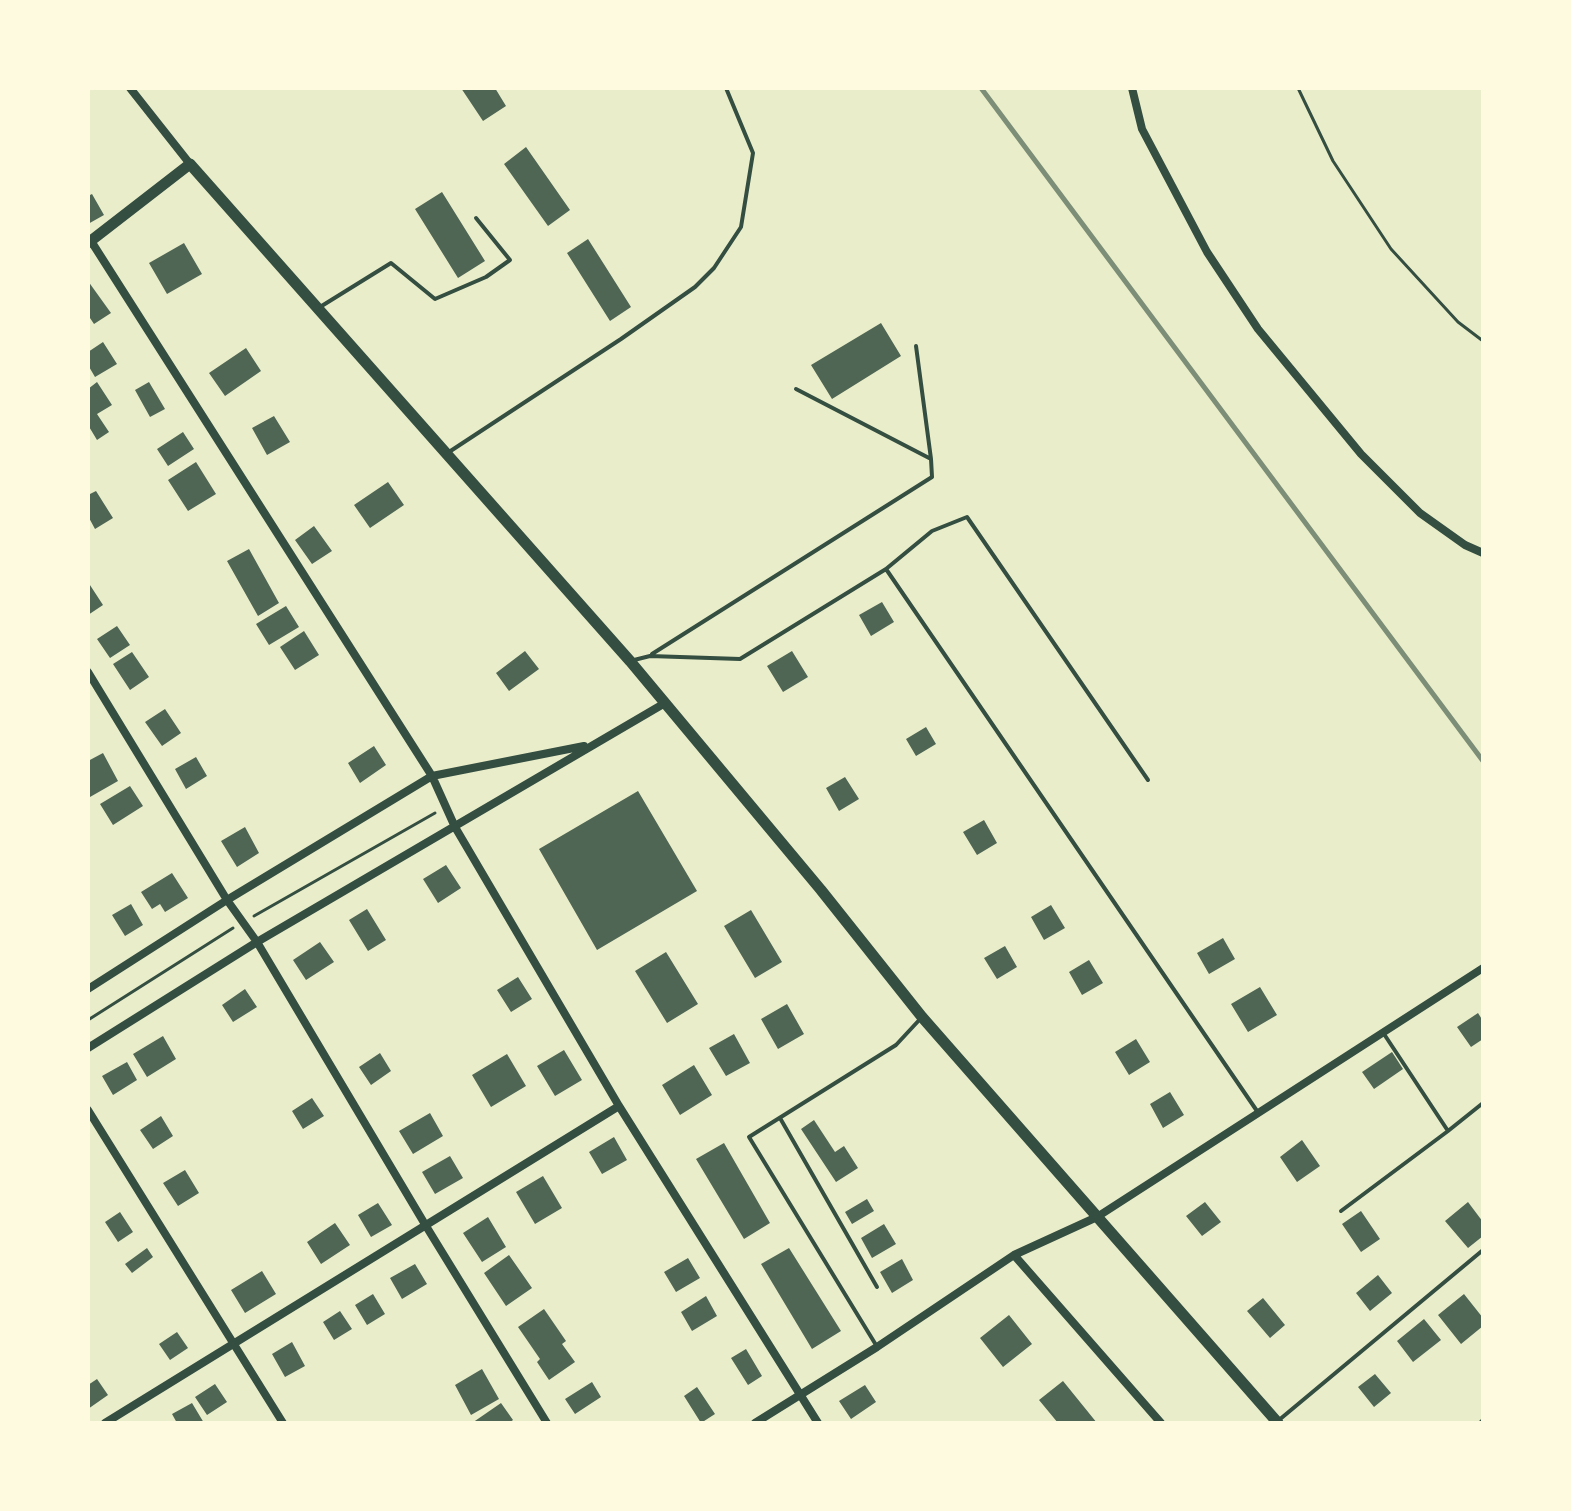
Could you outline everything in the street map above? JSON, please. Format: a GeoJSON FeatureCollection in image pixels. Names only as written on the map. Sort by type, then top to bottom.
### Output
{"type":"FeatureCollection","features":[{"type":"Feature","properties":{"kind":"street"},"geometry":{"type":"LineString","coordinates":[[130,88],[190,164],[630,661],[821,890],[922,1017],[1278,1422]]}},
{"type":"Feature","properties":{"kind":"street"},"geometry":{"type":"LineString","coordinates":[[1132,88],[1142,129],[1207,252],[1258,329],[1370,464],[1420,513],[1465,545],[1483,553]]}},
{"type":"Feature","properties":{"kind":"street"},"geometry":{"type":"LineString","coordinates":[[190,164],[90,242],[432,776],[455,827],[619,1106],[818,1423]]}},
{"type":"Feature","properties":{"kind":"street"},"geometry":{"type":"LineString","coordinates":[[88,672],[227,900],[257,942],[547,1423]]}},
{"type":"Feature","properties":{"kind":"street"},"geometry":{"type":"LineString","coordinates":[[88,1048],[257,942],[665,703]]}},
{"type":"Feature","properties":{"kind":"street"},"geometry":{"type":"LineString","coordinates":[[88,989],[227,900],[432,776],[591,745]]}},
{"type":"Feature","properties":{"kind":"street"},"geometry":{"type":"LineString","coordinates":[[755,1423],[877,1347],[1014,1255],[1097,1217],[1483,968]]}},
{"type":"Feature","properties":{"kind":"street"},"geometry":{"type":"LineString","coordinates":[[105,1423],[619,1106]]}},
{"type":"Feature","properties":{"kind":"street"},"geometry":{"type":"LineString","coordinates":[[88,1110],[283,1423]]}},
{"type":"Feature","properties":{"kind":"street"},"geometry":{"type":"LineString","coordinates":[[1014,1255],[1161,1423]]}},
{"type":"Feature","properties":{"kind":"lane"},"geometry":{"type":"LineString","coordinates":[[447,454],[621,339],[695,287],[714,268],[741,227],[753,153],[726,88]]}},
{"type":"Feature","properties":{"kind":"lane"},"geometry":{"type":"LineString","coordinates":[[318,308],[391,263],[435,299],[486,277],[510,260],[476,218]]}},
{"type":"Feature","properties":{"kind":"lane"},"geometry":{"type":"LineString","coordinates":[[650,656],[932,477],[916,346]]}},
{"type":"Feature","properties":{"kind":"lane"},"geometry":{"type":"LineString","coordinates":[[796,389],[931,459]]}},
{"type":"Feature","properties":{"kind":"lane"},"geometry":{"type":"LineString","coordinates":[[630,661],[650,656],[740,659],[886,569],[932,531],[967,517],[1148,780]]}},
{"type":"Feature","properties":{"kind":"lane"},"geometry":{"type":"LineString","coordinates":[[886,569],[1258,1113]]}},
{"type":"Feature","properties":{"kind":"lane"},"geometry":{"type":"LineString","coordinates":[[877,1347],[749,1137],[896,1045],[922,1017]]}},
{"type":"Feature","properties":{"kind":"lane"},"geometry":{"type":"LineString","coordinates":[[1383,1032],[1448,1131]]}},
{"type":"Feature","properties":{"kind":"lane"},"geometry":{"type":"LineString","coordinates":[[1341,1211],[1483,1103]]}},
{"type":"Feature","properties":{"kind":"lane"},"geometry":{"type":"LineString","coordinates":[[780,1118],[877,1287]]}},
{"type":"Feature","properties":{"kind":"lane"},"geometry":{"type":"LineString","coordinates":[[1278,1422],[1483,1250]]}},
{"type":"Feature","properties":{"kind":"path"},"geometry":{"type":"LineString","coordinates":[[1298,88],[1333,161],[1391,249],[1458,322],[1483,341]]}},
{"type":"Feature","properties":{"kind":"path"},"geometry":{"type":"LineString","coordinates":[[88,1020],[243,922],[446,806]]}},
{"type":"Feature","properties":{"kind":"building"},"geometry":{"type":"Polygon","coordinates":[[[461,88],[495,88],[506,106],[483,121],[461,88]]]}},
{"type":"Feature","properties":{"kind":"building"},"geometry":{"type":"Polygon","coordinates":[[[526,147],[570,210],[548,226],[504,164],[526,147]]]}},
{"type":"Feature","properties":{"kind":"building"},"geometry":{"type":"Polygon","coordinates":[[[442,192],[485,261],[458,278],[415,209],[442,192]]]}},
{"type":"Feature","properties":{"kind":"building"},"geometry":{"type":"Polygon","coordinates":[[[92,194],[104,215],[88,224],[88,196],[92,194]]]}},
{"type":"Feature","properties":{"kind":"building"},"geometry":{"type":"Polygon","coordinates":[[[588,239],[631,307],[610,321],[567,253],[588,239]]]}},
{"type":"Feature","properties":{"kind":"building"},"geometry":{"type":"Polygon","coordinates":[[[184,243],[202,274],[167,294],[149,263],[184,243]]]}},
{"type":"Feature","properties":{"kind":"building"},"geometry":{"type":"Polygon","coordinates":[[[88,281],[111,313],[94,324],[88,315],[88,281]]]}},
{"type":"Feature","properties":{"kind":"building"},"geometry":{"type":"Polygon","coordinates":[[[881,323],[901,356],[832,399],[811,365],[881,323]]]}},
{"type":"Feature","properties":{"kind":"building"},"geometry":{"type":"Polygon","coordinates":[[[103,342],[117,364],[95,377],[88,365],[88,352],[103,342]]]}},
{"type":"Feature","properties":{"kind":"building"},"geometry":{"type":"Polygon","coordinates":[[[246,348],[261,371],[225,396],[209,373],[246,348]]]}},
{"type":"Feature","properties":{"kind":"building"},"geometry":{"type":"Polygon","coordinates":[[[97,382],[112,405],[97,414],[109,432],[97,440],[88,425],[88,389],[97,382]]]}},
{"type":"Feature","properties":{"kind":"building"},"geometry":{"type":"Polygon","coordinates":[[[149,382],[165,409],[150,417],[135,390],[149,382]]]}},
{"type":"Feature","properties":{"kind":"building"},"geometry":{"type":"Polygon","coordinates":[[[274,416],[290,442],[267,455],[252,428],[274,416]]]}},
{"type":"Feature","properties":{"kind":"building"},"geometry":{"type":"Polygon","coordinates":[[[183,432],[194,449],[168,466],[157,449],[183,432]]]}},
{"type":"Feature","properties":{"kind":"building"},"geometry":{"type":"Polygon","coordinates":[[[196,462],[216,494],[188,511],[168,480],[196,462]]]}},
{"type":"Feature","properties":{"kind":"building"},"geometry":{"type":"Polygon","coordinates":[[[388,482],[404,505],[370,528],[354,505],[388,482]]]}},
{"type":"Feature","properties":{"kind":"building"},"geometry":{"type":"Polygon","coordinates":[[[96,491],[113,518],[95,529],[88,516],[88,495],[96,491]]]}},
{"type":"Feature","properties":{"kind":"building"},"geometry":{"type":"Polygon","coordinates":[[[314,526],[332,551],[312,564],[295,540],[314,526]]]}},
{"type":"Feature","properties":{"kind":"building"},"geometry":{"type":"Polygon","coordinates":[[[249,549],[279,603],[258,616],[227,561],[249,549]]]}},
{"type":"Feature","properties":{"kind":"building"},"geometry":{"type":"Polygon","coordinates":[[[88,582],[103,605],[88,615],[88,582]]]}},
{"type":"Feature","properties":{"kind":"building"},"geometry":{"type":"Polygon","coordinates":[[[882,602],[894,622],[871,636],[859,615],[882,602]]]}},
{"type":"Feature","properties":{"kind":"building"},"geometry":{"type":"Polygon","coordinates":[[[286,606],[299,627],[269,645],[256,624],[286,606]]]}},
{"type":"Feature","properties":{"kind":"building"},"geometry":{"type":"Polygon","coordinates":[[[117,626],[130,645],[110,658],[97,639],[117,626]]]}},
{"type":"Feature","properties":{"kind":"building"},"geometry":{"type":"Polygon","coordinates":[[[304,631],[319,655],[295,670],[280,647],[304,631]]]}},
{"type":"Feature","properties":{"kind":"building"},"geometry":{"type":"Polygon","coordinates":[[[525,651],[539,669],[509,691],[496,673],[525,651]]]}},
{"type":"Feature","properties":{"kind":"building"},"geometry":{"type":"Polygon","coordinates":[[[792,651],[808,677],[783,692],[767,666],[792,651]]]}},
{"type":"Feature","properties":{"kind":"building"},"geometry":{"type":"Polygon","coordinates":[[[132,652],[149,677],[130,690],[113,664],[132,652]]]}},
{"type":"Feature","properties":{"kind":"building"},"geometry":{"type":"Polygon","coordinates":[[[165,709],[181,733],[162,746],[145,722],[165,709]]]}},
{"type":"Feature","properties":{"kind":"building"},"geometry":{"type":"Polygon","coordinates":[[[926,727],[936,744],[916,756],[906,739],[926,727]]]}},
{"type":"Feature","properties":{"kind":"building"},"geometry":{"type":"Polygon","coordinates":[[[374,746],[386,765],[360,783],[348,763],[374,746]]]}},
{"type":"Feature","properties":{"kind":"building"},"geometry":{"type":"Polygon","coordinates":[[[103,753],[118,781],[90,797],[88,761],[103,753]]]}},
{"type":"Feature","properties":{"kind":"building"},"geometry":{"type":"Polygon","coordinates":[[[196,757],[207,776],[186,789],[175,769],[196,757]]]}},
{"type":"Feature","properties":{"kind":"building"},"geometry":{"type":"Polygon","coordinates":[[[845,777],[859,799],[839,811],[826,788],[845,777]]]}},
{"type":"Feature","properties":{"kind":"building"},"geometry":{"type":"Polygon","coordinates":[[[130,786],[143,806],[113,825],[100,804],[130,786]]]}},
{"type":"Feature","properties":{"kind":"building"},"geometry":{"type":"Polygon","coordinates":[[[638,791],[697,891],[597,950],[539,849],[638,791]]]}},
{"type":"Feature","properties":{"kind":"building"},"geometry":{"type":"Polygon","coordinates":[[[984,820],[997,843],[977,855],[963,832],[984,820]]]}},
{"type":"Feature","properties":{"kind":"building"},"geometry":{"type":"Polygon","coordinates":[[[245,827],[259,853],[237,867],[221,841],[245,827]]]}},
{"type":"Feature","properties":{"kind":"building"},"geometry":{"type":"Polygon","coordinates":[[[446,865],[461,888],[438,903],[423,879],[446,865]]]}},
{"type":"Feature","properties":{"kind":"building"},"geometry":{"type":"Polygon","coordinates":[[[172,873],[188,898],[165,912],[160,904],[152,909],[141,892],[172,873]]]}},
{"type":"Feature","properties":{"kind":"building"},"geometry":{"type":"Polygon","coordinates":[[[131,904],[143,925],[125,936],[112,915],[131,904]]]}},
{"type":"Feature","properties":{"kind":"building"},"geometry":{"type":"Polygon","coordinates":[[[1051,905],[1065,928],[1044,940],[1031,917],[1051,905]]]}},
{"type":"Feature","properties":{"kind":"building"},"geometry":{"type":"Polygon","coordinates":[[[367,909],[386,940],[368,951],[349,920],[367,909]]]}},
{"type":"Feature","properties":{"kind":"building"},"geometry":{"type":"Polygon","coordinates":[[[751,910],[782,962],[755,978],[724,926],[751,910]]]}},
{"type":"Feature","properties":{"kind":"building"},"geometry":{"type":"Polygon","coordinates":[[[1223,938],[1235,959],[1209,974],[1197,953],[1223,938]]]}},
{"type":"Feature","properties":{"kind":"building"},"geometry":{"type":"Polygon","coordinates":[[[320,942],[334,962],[306,980],[293,960],[320,942]]]}},
{"type":"Feature","properties":{"kind":"building"},"geometry":{"type":"Polygon","coordinates":[[[1005,946],[1017,967],[997,979],[984,958],[1005,946]]]}},
{"type":"Feature","properties":{"kind":"building"},"geometry":{"type":"Polygon","coordinates":[[[666,952],[698,1004],[667,1023],[635,971],[666,952]]]}},
{"type":"Feature","properties":{"kind":"building"},"geometry":{"type":"Polygon","coordinates":[[[1089,960],[1103,983],[1082,995],[1069,972],[1089,960]]]}},
{"type":"Feature","properties":{"kind":"building"},"geometry":{"type":"Polygon","coordinates":[[[518,977],[532,999],[511,1012],[497,990],[518,977]]]}},
{"type":"Feature","properties":{"kind":"building"},"geometry":{"type":"Polygon","coordinates":[[[1260,987],[1277,1015],[1248,1032],[1231,1004],[1260,987]]]}},
{"type":"Feature","properties":{"kind":"building"},"geometry":{"type":"Polygon","coordinates":[[[245,989],[257,1007],[233,1022],[222,1005],[245,989]]]}},
{"type":"Feature","properties":{"kind":"building"},"geometry":{"type":"Polygon","coordinates":[[[787,1004],[804,1034],[778,1049],[761,1019],[787,1004]]]}},
{"type":"Feature","properties":{"kind":"building"},"geometry":{"type":"Polygon","coordinates":[[[1478,1013],[1483,1021],[1483,1039],[1471,1047],[1457,1027],[1478,1013]]]}},
{"type":"Feature","properties":{"kind":"building"},"geometry":{"type":"Polygon","coordinates":[[[734,1034],[750,1063],[726,1076],[709,1048],[734,1034]]]}},
{"type":"Feature","properties":{"kind":"building"},"geometry":{"type":"Polygon","coordinates":[[[163,1036],[176,1059],[147,1077],[133,1054],[163,1036]]]}},
{"type":"Feature","properties":{"kind":"building"},"geometry":{"type":"Polygon","coordinates":[[[1136,1039],[1150,1062],[1129,1075],[1115,1052],[1136,1039]]]}},
{"type":"Feature","properties":{"kind":"building"},"geometry":{"type":"Polygon","coordinates":[[[564,1050],[582,1080],[555,1096],[537,1066],[564,1050]]]}},
{"type":"Feature","properties":{"kind":"building"},"geometry":{"type":"Polygon","coordinates":[[[1392,1052],[1403,1069],[1374,1089],[1362,1072],[1392,1052]]]}},
{"type":"Feature","properties":{"kind":"building"},"geometry":{"type":"Polygon","coordinates":[[[380,1053],[391,1071],[371,1085],[359,1067],[380,1053]]]}},
{"type":"Feature","properties":{"kind":"building"},"geometry":{"type":"Polygon","coordinates":[[[507,1054],[526,1086],[491,1107],[472,1075],[507,1054]]]}},
{"type":"Feature","properties":{"kind":"building"},"geometry":{"type":"Polygon","coordinates":[[[127,1062],[137,1080],[113,1095],[102,1076],[127,1062]]]}},
{"type":"Feature","properties":{"kind":"building"},"geometry":{"type":"Polygon","coordinates":[[[694,1065],[712,1095],[680,1115],[662,1085],[694,1065]]]}},
{"type":"Feature","properties":{"kind":"building"},"geometry":{"type":"Polygon","coordinates":[[[1170,1092],[1184,1115],[1163,1128],[1150,1104],[1170,1092]]]}},
{"type":"Feature","properties":{"kind":"building"},"geometry":{"type":"Polygon","coordinates":[[[312,1098],[324,1116],[303,1129],[292,1111],[312,1098]]]}},
{"type":"Feature","properties":{"kind":"building"},"geometry":{"type":"Polygon","coordinates":[[[430,1113],[443,1136],[413,1154],[399,1131],[430,1113]]]}},
{"type":"Feature","properties":{"kind":"building"},"geometry":{"type":"Polygon","coordinates":[[[161,1116],[173,1136],[153,1149],[140,1130],[161,1116]]]}},
{"type":"Feature","properties":{"kind":"building"},"geometry":{"type":"Polygon","coordinates":[[[814,1120],[835,1152],[844,1146],[858,1168],[836,1182],[801,1129],[814,1120]]]}},
{"type":"Feature","properties":{"kind":"building"},"geometry":{"type":"Polygon","coordinates":[[[614,1137],[627,1160],[602,1174],[589,1152],[614,1137]]]}},
{"type":"Feature","properties":{"kind":"building"},"geometry":{"type":"Polygon","coordinates":[[[1302,1140],[1320,1166],[1297,1182],[1280,1157],[1302,1140]]]}},
{"type":"Feature","properties":{"kind":"building"},"geometry":{"type":"Polygon","coordinates":[[[724,1143],[770,1223],[744,1239],[696,1159],[724,1143]]]}},
{"type":"Feature","properties":{"kind":"building"},"geometry":{"type":"Polygon","coordinates":[[[450,1156],[463,1178],[435,1194],[422,1172],[450,1156]]]}},
{"type":"Feature","properties":{"kind":"building"},"geometry":{"type":"Polygon","coordinates":[[[185,1170],[199,1193],[178,1206],[163,1183],[185,1170]]]}},
{"type":"Feature","properties":{"kind":"building"},"geometry":{"type":"Polygon","coordinates":[[[543,1176],[562,1208],[535,1224],[516,1192],[543,1176]]]}},
{"type":"Feature","properties":{"kind":"building"},"geometry":{"type":"Polygon","coordinates":[[[867,1199],[874,1211],[852,1224],[845,1212],[867,1199]]]}},
{"type":"Feature","properties":{"kind":"building"},"geometry":{"type":"Polygon","coordinates":[[[1205,1202],[1221,1222],[1202,1236],[1186,1216],[1205,1202]]]}},
{"type":"Feature","properties":{"kind":"building"},"geometry":{"type":"Polygon","coordinates":[[[1468,1202],[1483,1222],[1483,1236],[1468,1248],[1445,1221],[1468,1202]]]}},
{"type":"Feature","properties":{"kind":"building"},"geometry":{"type":"Polygon","coordinates":[[[378,1203],[392,1225],[371,1237],[358,1215],[378,1203]]]}},
{"type":"Feature","properties":{"kind":"building"},"geometry":{"type":"Polygon","coordinates":[[[1361,1211],[1380,1239],[1361,1252],[1342,1224],[1361,1211]]]}},
{"type":"Feature","properties":{"kind":"building"},"geometry":{"type":"Polygon","coordinates":[[[120,1212],[133,1232],[118,1242],[105,1222],[120,1212]]]}},
{"type":"Feature","properties":{"kind":"building"},"geometry":{"type":"Polygon","coordinates":[[[488,1217],[506,1247],[482,1262],[463,1233],[488,1217]]]}},
{"type":"Feature","properties":{"kind":"building"},"geometry":{"type":"Polygon","coordinates":[[[335,1223],[350,1245],[321,1264],[307,1242],[335,1223]]]}},
{"type":"Feature","properties":{"kind":"building"},"geometry":{"type":"Polygon","coordinates":[[[884,1224],[896,1244],[872,1258],[861,1238],[884,1224]]]}},
{"type":"Feature","properties":{"kind":"building"},"geometry":{"type":"Polygon","coordinates":[[[147,1248],[153,1257],[132,1273],[125,1264],[147,1248]]]}},
{"type":"Feature","properties":{"kind":"building"},"geometry":{"type":"Polygon","coordinates":[[[789,1248],[841,1331],[812,1349],[761,1264],[789,1248]]]}},
{"type":"Feature","properties":{"kind":"building"},"geometry":{"type":"Polygon","coordinates":[[[509,1255],[532,1288],[506,1306],[484,1273],[509,1255]]]}},
{"type":"Feature","properties":{"kind":"building"},"geometry":{"type":"Polygon","coordinates":[[[688,1258],[700,1278],[676,1292],[664,1272],[688,1258]]]}},
{"type":"Feature","properties":{"kind":"building"},"geometry":{"type":"Polygon","coordinates":[[[902,1259],[913,1280],[892,1293],[880,1272],[902,1259]]]}},
{"type":"Feature","properties":{"kind":"building"},"geometry":{"type":"Polygon","coordinates":[[[415,1264],[427,1284],[402,1299],[390,1278],[415,1264]]]}},
{"type":"Feature","properties":{"kind":"building"},"geometry":{"type":"Polygon","coordinates":[[[262,1271],[276,1294],[245,1313],[231,1290],[262,1271]]]}},
{"type":"Feature","properties":{"kind":"building"},"geometry":{"type":"Polygon","coordinates":[[[1378,1275],[1392,1293],[1370,1311],[1356,1293],[1378,1275]]]}},
{"type":"Feature","properties":{"kind":"building"},"geometry":{"type":"Polygon","coordinates":[[[373,1294],[385,1314],[367,1325],[355,1305],[373,1294]]]}},
{"type":"Feature","properties":{"kind":"building"},"geometry":{"type":"Polygon","coordinates":[[[1464,1294],[1483,1318],[1483,1326],[1461,1344],[1438,1315],[1464,1294]]]}},
{"type":"Feature","properties":{"kind":"building"},"geometry":{"type":"Polygon","coordinates":[[[706,1296],[717,1316],[692,1331],[681,1312],[706,1296]]]}},
{"type":"Feature","properties":{"kind":"building"},"geometry":{"type":"Polygon","coordinates":[[[1263,1298],[1285,1325],[1270,1338],[1247,1311],[1263,1298]]]}},
{"type":"Feature","properties":{"kind":"building"},"geometry":{"type":"Polygon","coordinates":[[[544,1309],[566,1341],[562,1344],[575,1362],[549,1380],[537,1362],[540,1359],[518,1327],[544,1309]]]}},
{"type":"Feature","properties":{"kind":"building"},"geometry":{"type":"Polygon","coordinates":[[[340,1311],[352,1329],[334,1340],[323,1322],[340,1311]]]}},
{"type":"Feature","properties":{"kind":"building"},"geometry":{"type":"Polygon","coordinates":[[[1009,1315],[1032,1344],[1003,1367],[980,1338],[1009,1315]]]}},
{"type":"Feature","properties":{"kind":"building"},"geometry":{"type":"Polygon","coordinates":[[[1424,1319],[1441,1340],[1413,1362],[1397,1341],[1424,1319]]]}},
{"type":"Feature","properties":{"kind":"building"},"geometry":{"type":"Polygon","coordinates":[[[177,1332],[188,1348],[170,1360],[159,1344],[177,1332]]]}},
{"type":"Feature","properties":{"kind":"building"},"geometry":{"type":"Polygon","coordinates":[[[292,1342],[305,1366],[285,1377],[272,1354],[292,1342]]]}},
{"type":"Feature","properties":{"kind":"building"},"geometry":{"type":"Polygon","coordinates":[[[746,1349],[762,1376],[748,1385],[731,1358],[746,1349]]]}},
{"type":"Feature","properties":{"kind":"building"},"geometry":{"type":"Polygon","coordinates":[[[482,1369],[499,1399],[471,1415],[455,1385],[482,1369]]]}},
{"type":"Feature","properties":{"kind":"building"},"geometry":{"type":"Polygon","coordinates":[[[1375,1374],[1391,1393],[1374,1407],[1358,1387],[1375,1374]]]}},
{"type":"Feature","properties":{"kind":"building"},"geometry":{"type":"Polygon","coordinates":[[[97,1379],[108,1395],[88,1409],[88,1385],[97,1379]]]}},
{"type":"Feature","properties":{"kind":"building"},"geometry":{"type":"Polygon","coordinates":[[[1063,1381],[1097,1423],[1058,1423],[1039,1400],[1063,1381]]]}},
{"type":"Feature","properties":{"kind":"building"},"geometry":{"type":"Polygon","coordinates":[[[592,1382],[601,1397],[575,1414],[565,1399],[592,1382]]]}},
{"type":"Feature","properties":{"kind":"building"},"geometry":{"type":"Polygon","coordinates":[[[215,1384],[227,1402],[207,1415],[195,1397],[215,1384]]]}},
{"type":"Feature","properties":{"kind":"building"},"geometry":{"type":"Polygon","coordinates":[[[865,1385],[876,1402],[851,1419],[839,1401],[865,1385]]]}},
{"type":"Feature","properties":{"kind":"building"},"geometry":{"type":"Polygon","coordinates":[[[697,1387],[715,1414],[701,1423],[684,1396],[697,1387]]]}},
{"type":"Feature","properties":{"kind":"building"},"geometry":{"type":"Polygon","coordinates":[[[192,1403],[204,1423],[177,1423],[172,1414],[192,1403]]]}},
{"type":"Feature","properties":{"kind":"building"},"geometry":{"type":"Polygon","coordinates":[[[501,1403],[513,1420],[509,1423],[472,1423],[501,1403]]]}},
{"type":"Feature","properties":{"kind":"railway"},"geometry":{"type":"LineString","coordinates":[[981,88],[1483,761]]}}]}
